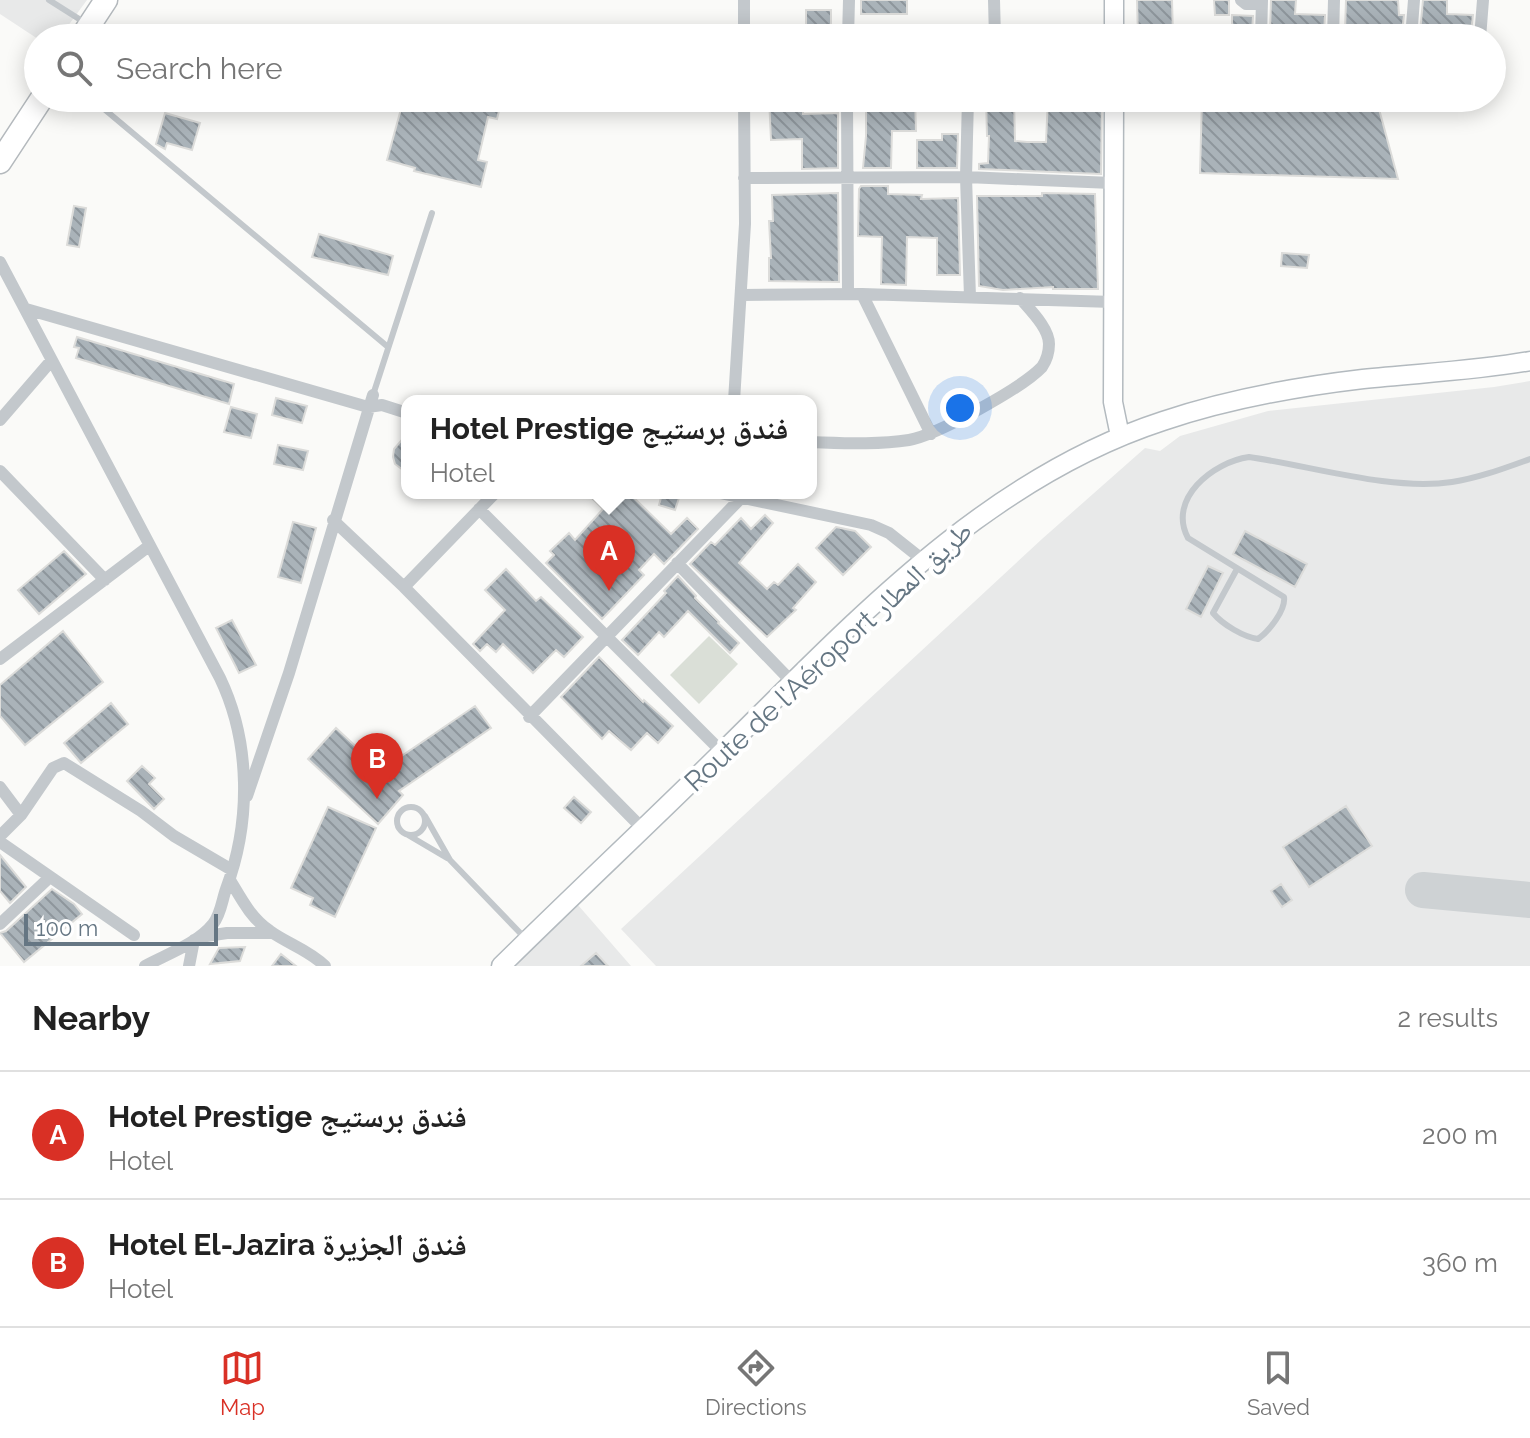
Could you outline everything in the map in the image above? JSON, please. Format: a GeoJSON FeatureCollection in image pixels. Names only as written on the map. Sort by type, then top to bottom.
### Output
{"type":"FeatureCollection","features":[{"type":"Feature","properties":{"kind":"highway"},"geometry":{"type":"LineString","coordinates":[[90,24],[106,0]]}},
{"type":"Feature","properties":{"kind":"highway"},"geometry":{"type":"LineString","coordinates":[[0,162],[33,112]]}},
{"type":"Feature","properties":{"kind":"street"},"geometry":{"type":"LineString","coordinates":[[744,0],[744,24]]}},
{"type":"Feature","properties":{"kind":"street"},"geometry":{"type":"LineString","coordinates":[[848,24],[849,0]]}},
{"type":"Feature","properties":{"kind":"street"},"geometry":{"type":"LineString","coordinates":[[994,0],[995,24]]}},
{"type":"Feature","properties":{"kind":"street"},"geometry":{"type":"LineString","coordinates":[[1114,0],[1114,24]]}},
{"type":"Feature","properties":{"kind":"street"},"geometry":{"type":"LineString","coordinates":[[1241,0],[1246,4],[1262,2],[1261,24]]}},
{"type":"Feature","properties":{"kind":"street"},"geometry":{"type":"LineString","coordinates":[[1333,24],[1334,0]]}},
{"type":"Feature","properties":{"kind":"street"},"geometry":{"type":"LineString","coordinates":[[1412,24],[1414,0]]}},
{"type":"Feature","properties":{"kind":"street"},"geometry":{"type":"LineString","coordinates":[[1481,24],[1483,0]]}},
{"type":"Feature","properties":{"kind":"street"},"geometry":{"type":"LineString","coordinates":[[734,395],[742,295],[744,112]]}},
{"type":"Feature","properties":{"kind":"street"},"geometry":{"type":"LineString","coordinates":[[847,112],[848,294]]}},
{"type":"Feature","properties":{"kind":"street"},"geometry":{"type":"LineString","coordinates":[[968,112],[966,177],[970,297]]}},
{"type":"Feature","properties":{"kind":"street"},"geometry":{"type":"LineString","coordinates":[[1114,112],[1113,402],[1120,436]]}},
{"type":"Feature","properties":{"kind":"street"},"geometry":{"type":"LineString","coordinates":[[744,178],[966,177],[1112,183]]}},
{"type":"Feature","properties":{"kind":"street"},"geometry":{"type":"LineString","coordinates":[[0,262],[229,697],[244,769],[238,849],[214,923],[197,938],[145,966]]}},
{"type":"Feature","properties":{"kind":"street"},"geometry":{"type":"LineString","coordinates":[[742,295],[862,294],[1113,302]]}},
{"type":"Feature","properties":{"kind":"street"},"geometry":{"type":"LineString","coordinates":[[862,294],[931,434]]}},
{"type":"Feature","properties":{"kind":"street"},"geometry":{"type":"LineString","coordinates":[[817,442],[889,442],[931,434],[1017,386],[1044,364],[1049,344],[1047,334],[1020,298]]}},
{"type":"Feature","properties":{"kind":"street"},"geometry":{"type":"LineString","coordinates":[[26,309],[401,411]]}},
{"type":"Feature","properties":{"kind":"street"},"geometry":{"type":"LineString","coordinates":[[0,420],[51,361]]}},
{"type":"Feature","properties":{"kind":"street","name":"Route de l'Aéroport طريق المطار"},"geometry":{"type":"LineString","coordinates":[[501,966],[792,682],[923,560],[1017,491],[1120,436],[1199,409],[1281,390],[1530,361]]}},
{"type":"Feature","properties":{"kind":"street"},"geometry":{"type":"LineString","coordinates":[[243,809],[280,703],[370,401]]}},
{"type":"Feature","properties":{"kind":"street"},"geometry":{"type":"LineString","coordinates":[[0,471],[105,580]]}},
{"type":"Feature","properties":{"kind":"street"},"geometry":{"type":"LineString","coordinates":[[404,587],[489,499]]}},
{"type":"Feature","properties":{"kind":"street"},"geometry":{"type":"LineString","coordinates":[[529,717],[740,499]]}},
{"type":"Feature","properties":{"kind":"street"},"geometry":{"type":"LineString","coordinates":[[746,499],[871,525],[889,533],[923,560]]}},
{"type":"Feature","properties":{"kind":"street"},"geometry":{"type":"LineString","coordinates":[[479,509],[722,752]]}},
{"type":"Feature","properties":{"kind":"street"},"geometry":{"type":"LineString","coordinates":[[333,520],[404,587],[529,717],[642,828]]}},
{"type":"Feature","properties":{"kind":"street"},"geometry":{"type":"LineString","coordinates":[[0,659],[149,546]]}},
{"type":"Feature","properties":{"kind":"street"},"geometry":{"type":"LineString","coordinates":[[677,563],[792,682]]}},
{"type":"Feature","properties":{"kind":"street"},"geometry":{"type":"LineString","coordinates":[[0,836],[21,815],[53,768],[64,763],[231,875],[249,913],[273,933],[304,949],[325,966]]}},
{"type":"Feature","properties":{"kind":"street"},"geometry":{"type":"LineString","coordinates":[[0,787],[21,815]]}},
{"type":"Feature","properties":{"kind":"street"},"geometry":{"type":"LineString","coordinates":[[0,842],[134,935]]}},
{"type":"Feature","properties":{"kind":"street"},"geometry":{"type":"LineString","coordinates":[[0,924],[50,877]]}},
{"type":"Feature","properties":{"kind":"street"},"geometry":{"type":"LineString","coordinates":[[197,938],[227,933],[273,933]]}},
{"type":"Feature","properties":{"kind":"street"},"geometry":{"type":"LineString","coordinates":[[189,966],[197,938]]}},
{"type":"Feature","properties":{"kind":"lane"},"geometry":{"type":"LineString","coordinates":[[49,0],[76,24]]}},
{"type":"Feature","properties":{"kind":"lane"},"geometry":{"type":"LineString","coordinates":[[108,112],[388,347]]}},
{"type":"Feature","properties":{"kind":"lane"},"geometry":{"type":"LineString","coordinates":[[370,401],[432,213]]}},
{"type":"Feature","properties":{"kind":"lane"},"geometry":{"type":"LineString","coordinates":[[1237,569],[1213,613],[1219,620],[1258,639],[1266,633],[1285,600],[1282,595],[1188,538],[1181,515],[1190,494],[1221,465],[1235,459],[1249,457],[1383,480],[1428,484],[1473,479],[1530,459]]}},
{"type":"Feature","properties":{"kind":"lane"},"geometry":{"type":"LineString","coordinates":[[450,860],[401,831],[397,823],[400,811],[413,806],[425,816],[450,860],[527,941]]}},
{"type":"Feature","properties":{"kind":"lane"},"geometry":{"type":"LineString","coordinates":[[408,835],[420,832],[425,816]]}},
{"type":"Feature","properties":{"kind":"shaded area"},"geometry":{"type":"Polygon","coordinates":[[[0,0],[87,0],[69,24],[24,24],[24,30],[0,14],[0,0]]]}},
{"type":"Feature","properties":{"kind":"shaded area"},"geometry":{"type":"Polygon","coordinates":[[[1530,381],[1530,966],[656,966],[621,929],[1042,539],[1145,448],[1160,451],[1180,436],[1268,411],[1530,381]]]}},
{"type":"Feature","properties":{"kind":"shaded area"},"geometry":{"type":"Polygon","coordinates":[[[709,636],[738,664],[699,704],[670,675],[709,636]]]}},
{"type":"Feature","properties":{"kind":"shaded area"},"geometry":{"type":"Polygon","coordinates":[[[578,905],[631,966],[515,966],[578,905]]]}},
{"type":"Feature","properties":{"kind":"building"},"geometry":{"type":"Polygon","coordinates":[[[861,0],[907,0],[907,14],[861,14],[861,0]]]}},
{"type":"Feature","properties":{"kind":"building"},"geometry":{"type":"Polygon","coordinates":[[[1137,0],[1172,0],[1173,24],[1138,24],[1137,0]]]}},
{"type":"Feature","properties":{"kind":"building"},"geometry":{"type":"Polygon","coordinates":[[[1214,0],[1229,0],[1229,15],[1215,15],[1214,0]]]}},
{"type":"Feature","properties":{"kind":"building"},"geometry":{"type":"Polygon","coordinates":[[[1271,0],[1296,0],[1295,14],[1325,15],[1324,24],[1270,24],[1271,0]]]}},
{"type":"Feature","properties":{"kind":"building"},"geometry":{"type":"Polygon","coordinates":[[[1346,0],[1398,0],[1399,15],[1404,15],[1403,24],[1345,24],[1346,0]]]}},
{"type":"Feature","properties":{"kind":"building"},"geometry":{"type":"Polygon","coordinates":[[[1423,0],[1447,0],[1447,14],[1473,15],[1472,24],[1421,24],[1423,0]]]}},
{"type":"Feature","properties":{"kind":"building"},"geometry":{"type":"Polygon","coordinates":[[[806,10],[831,10],[831,24],[806,24],[806,10]]]}},
{"type":"Feature","properties":{"kind":"building"},"geometry":{"type":"Polygon","coordinates":[[[1232,15],[1253,16],[1252,24],[1232,24],[1232,15]]]}},
{"type":"Feature","properties":{"kind":"building"},"geometry":{"type":"Polygon","coordinates":[[[400,112],[499,112],[497,119],[488,117],[478,160],[487,162],[481,187],[414,171],[415,168],[387,160],[400,112]]]}},
{"type":"Feature","properties":{"kind":"building"},"geometry":{"type":"Polygon","coordinates":[[[770,112],[838,113],[838,168],[802,169],[802,139],[771,140],[770,112]]]}},
{"type":"Feature","properties":{"kind":"building"},"geometry":{"type":"Polygon","coordinates":[[[866,112],[915,112],[916,131],[892,131],[891,168],[863,168],[866,112]]]}},
{"type":"Feature","properties":{"kind":"building"},"geometry":{"type":"Polygon","coordinates":[[[986,112],[1014,112],[1015,141],[1046,142],[1047,112],[1102,112],[1101,174],[979,169],[979,164],[988,163],[986,112]]]}},
{"type":"Feature","properties":{"kind":"building"},"geometry":{"type":"Polygon","coordinates":[[[1202,112],[1380,112],[1398,179],[1200,173],[1202,112]]]}},
{"type":"Feature","properties":{"kind":"building"},"geometry":{"type":"Polygon","coordinates":[[[165,113],[200,123],[192,150],[167,143],[165,149],[156,144],[165,113]]]}},
{"type":"Feature","properties":{"kind":"building"},"geometry":{"type":"Polygon","coordinates":[[[942,134],[958,134],[957,168],[917,168],[917,140],[942,140],[942,134]]]}},
{"type":"Feature","properties":{"kind":"building"},"geometry":{"type":"Polygon","coordinates":[[[861,186],[888,186],[888,194],[922,195],[921,199],[958,198],[960,275],[937,275],[937,238],[907,237],[906,285],[881,284],[882,237],[858,236],[861,186]]]}},
{"type":"Feature","properties":{"kind":"building"},"geometry":{"type":"Polygon","coordinates":[[[838,193],[839,282],[769,281],[772,195],[838,193]]]}},
{"type":"Feature","properties":{"kind":"building"},"geometry":{"type":"Polygon","coordinates":[[[1042,193],[1095,194],[1098,289],[1053,287],[1003,290],[979,286],[977,196],[1042,196],[1042,193]]]}},
{"type":"Feature","properties":{"kind":"building"},"geometry":{"type":"Polygon","coordinates":[[[74,206],[86,208],[79,247],[67,245],[74,206]]]}},
{"type":"Feature","properties":{"kind":"building"},"geometry":{"type":"Polygon","coordinates":[[[319,234],[393,256],[388,275],[312,257],[319,234]]]}},
{"type":"Feature","properties":{"kind":"building"},"geometry":{"type":"Polygon","coordinates":[[[1282,253],[1309,255],[1307,268],[1281,266],[1282,253]]]}},
{"type":"Feature","properties":{"kind":"building"},"geometry":{"type":"Polygon","coordinates":[[[77,337],[234,384],[229,404],[76,358],[79,348],[74,347],[77,337]]]}},
{"type":"Feature","properties":{"kind":"building"},"geometry":{"type":"Polygon","coordinates":[[[276,398],[307,406],[302,423],[272,415],[276,398]]]}},
{"type":"Feature","properties":{"kind":"building"},"geometry":{"type":"Polygon","coordinates":[[[231,407],[257,414],[251,438],[224,432],[231,407]]]}},
{"type":"Feature","properties":{"kind":"building"},"geometry":{"type":"Polygon","coordinates":[[[401,441],[401,468],[395,464],[394,449],[401,441]]]}},
{"type":"Feature","properties":{"kind":"building"},"geometry":{"type":"Polygon","coordinates":[[[278,445],[308,451],[303,470],[274,464],[278,445]]]}},
{"type":"Feature","properties":{"kind":"building"},"geometry":{"type":"Polygon","coordinates":[[[593,499],[635,499],[671,534],[687,518],[698,529],[664,564],[654,554],[639,570],[644,575],[602,619],[546,563],[554,555],[550,551],[569,533],[575,540],[603,509],[593,499]]]}},
{"type":"Feature","properties":{"kind":"building"},"geometry":{"type":"Polygon","coordinates":[[[661,499],[679,499],[675,510],[659,505],[661,499]]]}},
{"type":"Feature","properties":{"kind":"building"},"geometry":{"type":"Polygon","coordinates":[[[765,515],[773,523],[739,563],[767,589],[774,582],[778,585],[798,564],[816,582],[793,608],[796,610],[767,637],[690,564],[711,542],[715,545],[741,518],[751,529],[765,515]]]}},
{"type":"Feature","properties":{"kind":"building"},"geometry":{"type":"Polygon","coordinates":[[[293,522],[316,528],[301,583],[278,577],[293,522]]]}},
{"type":"Feature","properties":{"kind":"building"},"geometry":{"type":"Polygon","coordinates":[[[836,527],[855,531],[871,547],[843,575],[816,548],[836,527]]]}},
{"type":"Feature","properties":{"kind":"building"},"geometry":{"type":"Polygon","coordinates":[[[1245,531],[1307,564],[1295,587],[1233,554],[1245,531]]]}},
{"type":"Feature","properties":{"kind":"building"},"geometry":{"type":"Polygon","coordinates":[[[64,551],[86,574],[39,614],[18,590],[64,551]]]}},
{"type":"Feature","properties":{"kind":"building"},"geometry":{"type":"Polygon","coordinates":[[[1208,566],[1223,573],[1201,617],[1186,609],[1208,566]]]}},
{"type":"Feature","properties":{"kind":"building"},"geometry":{"type":"Polygon","coordinates":[[[506,569],[536,601],[541,597],[583,637],[564,657],[556,650],[533,673],[503,644],[496,652],[487,644],[480,651],[473,644],[505,610],[485,590],[506,569]]]}},
{"type":"Feature","properties":{"kind":"building"},"geometry":{"type":"Polygon","coordinates":[[[678,576],[739,643],[730,653],[688,611],[664,637],[659,632],[638,655],[622,640],[678,576]]]}},
{"type":"Feature","properties":{"kind":"building"},"geometry":{"type":"Polygon","coordinates":[[[232,620],[256,665],[239,673],[216,628],[232,620]]]}},
{"type":"Feature","properties":{"kind":"building"},"geometry":{"type":"Polygon","coordinates":[[[63,631],[103,682],[25,745],[0,716],[0,685],[63,631]]]}},
{"type":"Feature","properties":{"kind":"building"},"geometry":{"type":"Polygon","coordinates":[[[599,657],[643,702],[673,726],[658,743],[647,733],[631,750],[609,731],[602,739],[561,697],[599,657]]]}},
{"type":"Feature","properties":{"kind":"building"},"geometry":{"type":"Polygon","coordinates":[[[111,703],[128,724],[81,763],[64,743],[111,703]]]}},
{"type":"Feature","properties":{"kind":"building"},"geometry":{"type":"Polygon","coordinates":[[[475,706],[491,728],[399,791],[403,795],[378,824],[308,759],[336,728],[381,770],[475,706]]]}},
{"type":"Feature","properties":{"kind":"building"},"geometry":{"type":"Polygon","coordinates":[[[142,766],[155,778],[149,784],[164,799],[154,809],[127,781],[142,766]]]}},
{"type":"Feature","properties":{"kind":"building"},"geometry":{"type":"Polygon","coordinates":[[[574,797],[591,812],[581,823],[564,808],[574,797]]]}},
{"type":"Feature","properties":{"kind":"building"},"geometry":{"type":"Polygon","coordinates":[[[1346,806],[1372,846],[1309,887],[1283,847],[1346,806]]]}},
{"type":"Feature","properties":{"kind":"building"},"geometry":{"type":"Polygon","coordinates":[[[328,807],[376,828],[335,917],[310,905],[313,898],[291,888],[328,807]]]}},
{"type":"Feature","properties":{"kind":"building"},"geometry":{"type":"Polygon","coordinates":[[[0,855],[26,887],[10,903],[0,891],[0,855]]]}},
{"type":"Feature","properties":{"kind":"building"},"geometry":{"type":"Polygon","coordinates":[[[1281,884],[1292,900],[1282,907],[1271,891],[1281,884]]]}},
{"type":"Feature","properties":{"kind":"building"},"geometry":{"type":"Polygon","coordinates":[[[52,889],[74,904],[82,914],[24,962],[0,933],[52,889]]]}},
{"type":"Feature","properties":{"kind":"building"},"geometry":{"type":"Polygon","coordinates":[[[245,947],[240,961],[210,964],[219,948],[245,947]]]}},
{"type":"Feature","properties":{"kind":"building"},"geometry":{"type":"Polygon","coordinates":[[[596,953],[608,966],[581,966],[596,953]]]}},
{"type":"Feature","properties":{"kind":"building"},"geometry":{"type":"Polygon","coordinates":[[[281,954],[296,966],[272,966],[281,954]]]}},
{"type":"Feature","properties":{"kind":"taxiway"},"geometry":{"type":"LineString","coordinates":[[1423,890],[1530,900]]}},
{"type":"Feature","properties":{"kind":"place","name":"Hotel Prestige فندق برستيج"},"geometry":{"type":"Point","coordinates":[609,591]}},
{"type":"Feature","properties":{"kind":"place","name":"Hotel El-Jazira فندق الجزيرة"},"geometry":{"type":"Point","coordinates":[377,799]}}]}
